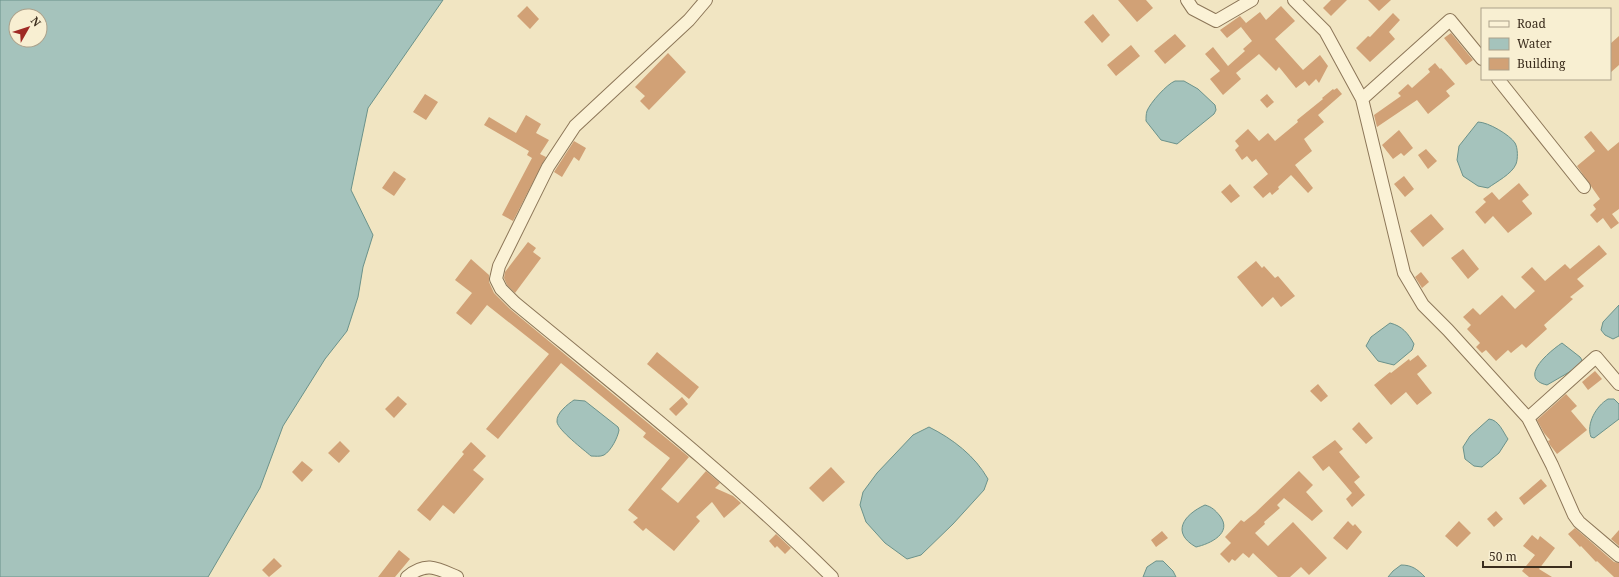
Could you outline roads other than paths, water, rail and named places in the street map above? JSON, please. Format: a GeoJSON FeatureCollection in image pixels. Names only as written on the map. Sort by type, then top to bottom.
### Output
{"type":"FeatureCollection","features":[{"type":"Feature","properties":{"kind":"street"},"geometry":{"type":"LineString","coordinates":[[706,0],[689,20],[575,126],[548,167],[499,266],[496,279],[501,289],[515,303],[630,396],[711,466],[773,520],[832,577]]}},
{"type":"Feature","properties":{"kind":"street"},"geometry":{"type":"LineString","coordinates":[[1187,0],[1193,9],[1216,22],[1252,0]]}},
{"type":"Feature","properties":{"kind":"street"},"geometry":{"type":"LineString","coordinates":[[1294,0],[1325,31],[1362,99],[1404,273],[1423,305],[1448,330],[1528,418],[1552,465],[1574,515],[1579,522],[1619,556]]}},
{"type":"Feature","properties":{"kind":"street"},"geometry":{"type":"LineString","coordinates":[[1362,99],[1450,20],[1481,58]]}},
{"type":"Feature","properties":{"kind":"street"},"geometry":{"type":"LineString","coordinates":[[1499,80],[1584,187]]}},
{"type":"Feature","properties":{"kind":"street"},"geometry":{"type":"LineString","coordinates":[[1528,418],[1596,357],[1619,384]]}},
{"type":"Feature","properties":{"kind":"street"},"geometry":{"type":"LineString","coordinates":[[406,577],[415,570],[434,567],[457,577]]}},
{"type":"Feature","properties":{"kind":"water"},"geometry":{"type":"Polygon","coordinates":[[[0,0],[443,0],[368,108],[351,190],[373,235],[363,267],[358,297],[347,331],[325,359],[283,426],[260,488],[208,577],[0,577],[0,0]]]}},
{"type":"Feature","properties":{"kind":"water"},"geometry":{"type":"Polygon","coordinates":[[[1175,81],[1184,81],[1198,89],[1215,105],[1216,110],[1214,114],[1177,144],[1161,140],[1146,121],[1147,111],[1152,103],[1163,90],[1175,81]]]}},
{"type":"Feature","properties":{"kind":"water"},"geometry":{"type":"Polygon","coordinates":[[[1478,122],[1487,124],[1504,133],[1515,143],[1517,151],[1517,162],[1514,168],[1488,188],[1478,186],[1463,176],[1457,160],[1459,146],[1478,122]]]}},
{"type":"Feature","properties":{"kind":"water"},"geometry":{"type":"Polygon","coordinates":[[[1619,305],[1619,336],[1613,339],[1605,335],[1601,330],[1603,322],[1619,305]]]}},
{"type":"Feature","properties":{"kind":"water"},"geometry":{"type":"Polygon","coordinates":[[[1390,323],[1404,330],[1414,344],[1412,350],[1394,365],[1378,361],[1366,346],[1371,337],[1390,323]]]}},
{"type":"Feature","properties":{"kind":"water"},"geometry":{"type":"Polygon","coordinates":[[[1562,343],[1582,360],[1578,367],[1547,385],[1539,382],[1535,377],[1535,371],[1539,364],[1550,352],[1562,343]]]}},
{"type":"Feature","properties":{"kind":"water"},"geometry":{"type":"Polygon","coordinates":[[[1608,399],[1614,399],[1619,404],[1619,419],[1594,438],[1591,437],[1590,427],[1593,416],[1600,406],[1608,399]]]}},
{"type":"Feature","properties":{"kind":"water"},"geometry":{"type":"Polygon","coordinates":[[[574,400],[585,401],[618,427],[619,430],[616,440],[612,447],[604,455],[591,456],[558,426],[558,415],[574,400]]]}},
{"type":"Feature","properties":{"kind":"water"},"geometry":{"type":"Polygon","coordinates":[[[1489,419],[1498,424],[1508,439],[1499,453],[1482,467],[1474,466],[1465,459],[1463,447],[1470,436],[1489,419]]]}},
{"type":"Feature","properties":{"kind":"water"},"geometry":{"type":"Polygon","coordinates":[[[929,427],[947,437],[963,449],[977,463],[988,479],[984,490],[953,524],[921,555],[907,559],[885,543],[866,522],[860,505],[863,492],[877,473],[913,435],[929,427]]]}},
{"type":"Feature","properties":{"kind":"water"},"geometry":{"type":"Polygon","coordinates":[[[1205,505],[1213,509],[1220,516],[1224,528],[1218,537],[1196,547],[1188,542],[1184,536],[1182,530],[1183,524],[1191,514],[1205,505]]]}},
{"type":"Feature","properties":{"kind":"water"},"geometry":{"type":"Polygon","coordinates":[[[1156,561],[1163,561],[1173,571],[1176,577],[1143,577],[1147,567],[1156,561]]]}},
{"type":"Feature","properties":{"kind":"water"},"geometry":{"type":"Polygon","coordinates":[[[1401,565],[1414,568],[1425,577],[1388,577],[1401,565]]]}}]}
